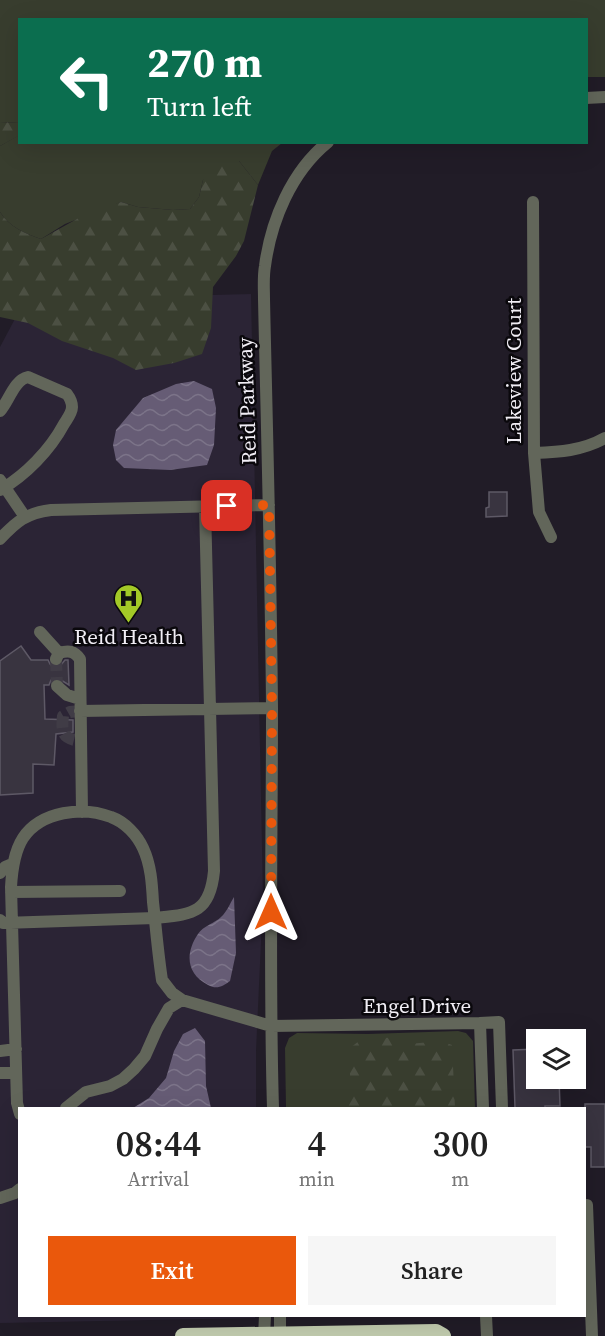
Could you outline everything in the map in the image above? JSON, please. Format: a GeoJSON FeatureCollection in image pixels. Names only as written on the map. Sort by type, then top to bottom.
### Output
{"type":"FeatureCollection","features":[{"type":"Feature","properties":{"kind":"highway"},"geometry":{"type":"LineString","coordinates":[[183,1336],[436,1332],[443,1336]]}},
{"type":"Feature","properties":{"kind":"street"},"geometry":{"type":"LineString","coordinates":[[588,98],[605,97]]}},
{"type":"Feature","properties":{"kind":"street","name":"Reid Parkway"},"geometry":{"type":"LineString","coordinates":[[273,1107],[272,708],[264,269],[269,240],[290,188],[319,149],[325,144]]}},
{"type":"Feature","properties":{"kind":"street","name":"Lakeview Court"},"geometry":{"type":"LineString","coordinates":[[533,202],[534,453],[539,512],[551,537]]}},
{"type":"Feature","properties":{"kind":"street"},"geometry":{"type":"LineString","coordinates":[[0,411],[20,380],[28,377],[67,394],[71,399],[71,412],[56,438],[32,465],[2,486],[25,517]]}},
{"type":"Feature","properties":{"kind":"street"},"geometry":{"type":"LineString","coordinates":[[534,453],[581,449],[605,438]]}},
{"type":"Feature","properties":{"kind":"street"},"geometry":{"type":"LineString","coordinates":[[0,539],[13,525],[25,517],[51,510],[269,505]]}},
{"type":"Feature","properties":{"kind":"street"},"geometry":{"type":"LineString","coordinates":[[6,921],[155,918],[192,913],[202,906],[209,896],[213,884],[213,860],[205,506]]}},
{"type":"Feature","properties":{"kind":"street"},"geometry":{"type":"LineString","coordinates":[[40,632],[58,656],[67,650],[75,653],[80,659],[82,812]]}},
{"type":"Feature","properties":{"kind":"street"},"geometry":{"type":"LineString","coordinates":[[57,686],[80,705],[272,708]]}},
{"type":"Feature","properties":{"kind":"street"},"geometry":{"type":"LineString","coordinates":[[18,1107],[6,921],[11,892],[12,864],[23,838],[36,824],[55,815],[96,813],[113,818],[133,831],[144,849],[150,869],[162,980],[172,993],[182,1000],[169,1008],[145,1056],[135,1069],[110,1086],[86,1092],[67,1107]]}},
{"type":"Feature","properties":{"kind":"street"},"geometry":{"type":"LineString","coordinates":[[0,873],[12,864]]}},
{"type":"Feature","properties":{"kind":"street"},"geometry":{"type":"LineString","coordinates":[[11,892],[120,891]]}},
{"type":"Feature","properties":{"kind":"street","name":"Engel Drive"},"geometry":{"type":"LineString","coordinates":[[182,1000],[271,1026],[480,1023],[483,1107]]}},
{"type":"Feature","properties":{"kind":"street"},"geometry":{"type":"LineString","coordinates":[[480,1023],[499,1022],[502,1107]]}},
{"type":"Feature","properties":{"kind":"street"},"geometry":{"type":"LineString","coordinates":[[0,1051],[16,1049]]}},
{"type":"Feature","properties":{"kind":"street"},"geometry":{"type":"LineString","coordinates":[[0,1073],[16,1073]]}},
{"type":"Feature","properties":{"kind":"street"},"geometry":{"type":"LineString","coordinates":[[0,1198],[18,1191]]}},
{"type":"Feature","properties":{"kind":"street"},"geometry":{"type":"LineString","coordinates":[[587,1205],[587,1253],[592,1336]]}},
{"type":"Feature","properties":{"kind":"street"},"geometry":{"type":"LineString","coordinates":[[265,1317],[272,1335]]}},
{"type":"Feature","properties":{"kind":"street"},"geometry":{"type":"LineString","coordinates":[[272,1335],[280,1317]]}},
{"type":"Feature","properties":{"kind":"street"},"geometry":{"type":"LineString","coordinates":[[486,1317],[487,1336]]}},
{"type":"Feature","properties":{"kind":"shaded area","name":"Reid Health"},"geometry":{"type":"Polygon","coordinates":[[[251,294],[263,898],[256,1051],[256,1107],[18,1107],[18,1317],[255,1318],[0,1323],[0,347],[25,300],[251,294]]]}},
{"type":"Feature","properties":{"kind":"green space"},"geometry":{"type":"Polygon","coordinates":[[[0,0],[605,0],[605,77],[588,77],[588,18],[18,18],[18,123],[0,122],[0,0]]]}},
{"type":"Feature","properties":{"kind":"green space"},"geometry":{"type":"Polygon","coordinates":[[[0,122],[18,123],[18,136],[0,146],[0,122]]]}},
{"type":"Feature","properties":{"kind":"green space"},"geometry":{"type":"Polygon","coordinates":[[[18,136],[18,144],[281,144],[272,151],[258,185],[239,161],[203,180],[199,197],[190,209],[138,207],[121,202],[65,224],[41,239],[13,226],[0,212],[0,146],[18,136]]]}},
{"type":"Feature","properties":{"kind":"green space"},"geometry":{"type":"Polygon","coordinates":[[[213,161],[239,161],[258,185],[244,241],[213,287],[211,328],[202,354],[174,363],[136,370],[113,358],[62,341],[28,323],[0,317],[0,212],[13,226],[41,239],[93,210],[121,202],[138,207],[190,209],[199,197],[203,180],[213,161]]]}},
{"type":"Feature","properties":{"kind":"green space"},"geometry":{"type":"Polygon","coordinates":[[[458,1031],[466,1033],[473,1041],[475,1107],[286,1107],[285,1048],[289,1038],[297,1033],[368,1034],[458,1031]]]}},
{"type":"Feature","properties":{"kind":"green space"},"geometry":{"type":"Polygon","coordinates":[[[394,1037],[409,1044],[441,1041],[452,1045],[455,1107],[341,1107],[350,1100],[350,1048],[359,1041],[394,1037]]]}},
{"type":"Feature","properties":{"kind":"water"},"geometry":{"type":"Polygon","coordinates":[[[194,381],[212,389],[216,408],[214,445],[207,465],[170,470],[124,468],[116,460],[113,445],[116,430],[143,398],[176,384],[194,381]]]}},
{"type":"Feature","properties":{"kind":"water"},"geometry":{"type":"Polygon","coordinates":[[[234,897],[236,953],[230,981],[222,986],[214,987],[195,975],[190,962],[191,948],[200,931],[223,915],[234,897]]]}},
{"type":"Feature","properties":{"kind":"water"},"geometry":{"type":"Polygon","coordinates":[[[195,1028],[205,1041],[206,1086],[211,1107],[135,1107],[149,1098],[166,1078],[174,1051],[183,1034],[195,1028]]]}},
{"type":"Feature","properties":{"kind":"building"},"geometry":{"type":"Polygon","coordinates":[[[489,492],[507,492],[507,516],[486,517],[489,492]]]}},
{"type":"Feature","properties":{"kind":"building"},"geometry":{"type":"Polygon","coordinates":[[[21,646],[31,660],[48,660],[53,667],[60,666],[68,660],[69,685],[58,678],[51,680],[49,685],[44,685],[45,719],[73,720],[73,732],[56,734],[54,765],[33,764],[33,793],[0,795],[0,661],[21,646]]]}},
{"type":"Feature","properties":{"kind":"building"},"geometry":{"type":"Polygon","coordinates":[[[526,1049],[526,1089],[559,1089],[560,1106],[515,1107],[513,1050],[526,1049]]]}},
{"type":"Feature","properties":{"kind":"building"},"geometry":{"type":"Polygon","coordinates":[[[585,1104],[605,1104],[605,1167],[591,1167],[591,1147],[586,1147],[585,1104]]]}},
{"type":"Feature","properties":{"kind":"tunnel"},"geometry":{"type":"LineString","coordinates":[[56,659],[57,686]]}},
{"type":"Feature","properties":{"kind":"tunnel"},"geometry":{"type":"LineString","coordinates":[[80,711],[70,712],[63,716],[62,727],[67,737],[81,741]]}},
{"type":"Feature","properties":{"kind":"place","name":"Reid Health"},"geometry":{"type":"Point","coordinates":[129,624]}},
{"type":"Feature","properties":{"kind":"route"},"geometry":{"type":"LineString","coordinates":[[227,506],[269,505],[272,708],[271,912]]}}]}
